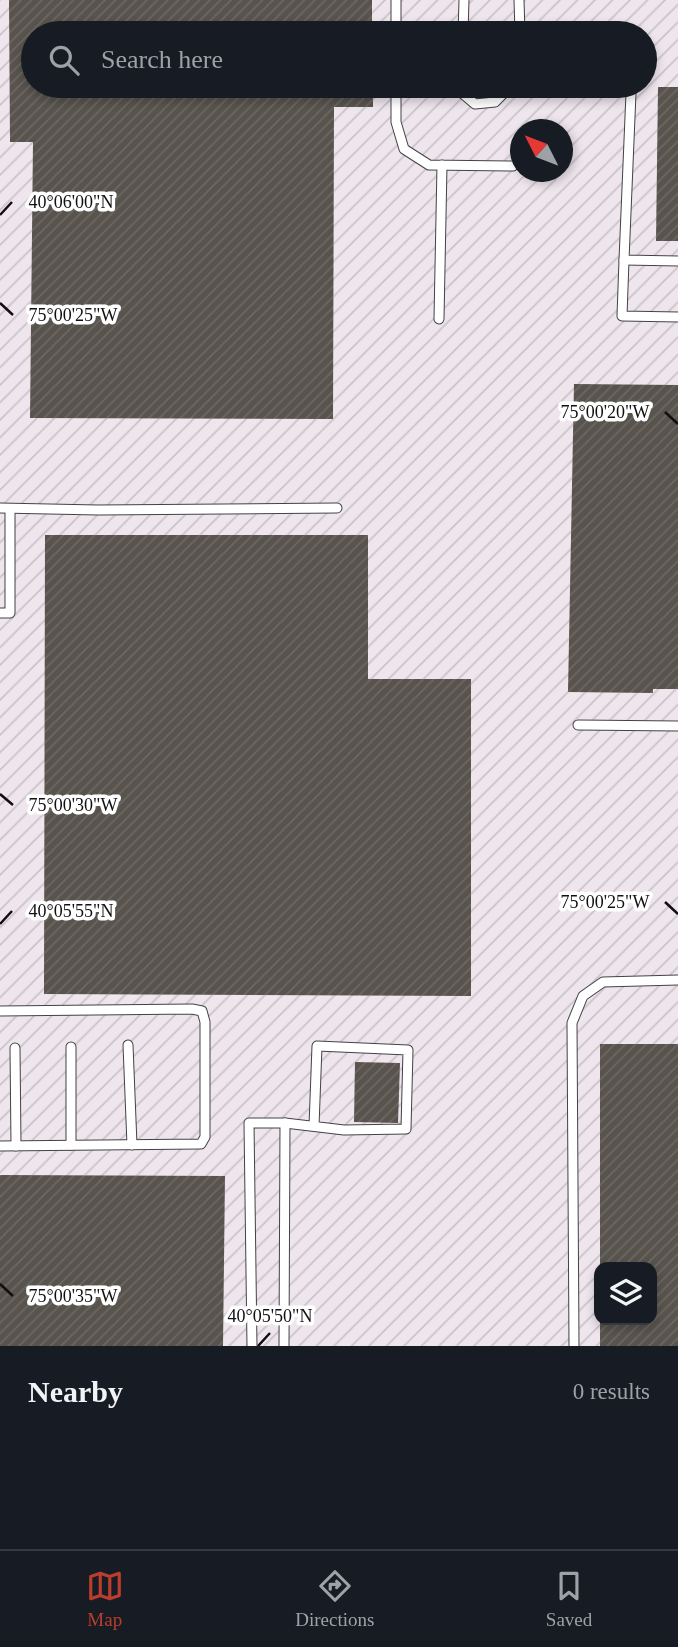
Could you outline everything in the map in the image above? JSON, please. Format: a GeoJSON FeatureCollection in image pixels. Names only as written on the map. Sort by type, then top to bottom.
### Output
{"type":"FeatureCollection","features":[{"type":"Feature","properties":{"kind":"lane"},"geometry":{"type":"LineString","coordinates":[[396,0],[396,21]]}},
{"type":"Feature","properties":{"kind":"lane"},"geometry":{"type":"LineString","coordinates":[[463,21],[464,0]]}},
{"type":"Feature","properties":{"kind":"lane"},"geometry":{"type":"LineString","coordinates":[[519,0],[520,21]]}},
{"type":"Feature","properties":{"kind":"lane"},"geometry":{"type":"LineString","coordinates":[[396,98],[396,122],[404,149],[429,165],[510,166]]}},
{"type":"Feature","properties":{"kind":"lane"},"geometry":{"type":"LineString","coordinates":[[468,98],[475,104],[495,102],[499,98]]}},
{"type":"Feature","properties":{"kind":"lane"},"geometry":{"type":"LineString","coordinates":[[631,98],[622,316],[678,317]]}},
{"type":"Feature","properties":{"kind":"lane"},"geometry":{"type":"LineString","coordinates":[[439,319],[442,165]]}},
{"type":"Feature","properties":{"kind":"lane"},"geometry":{"type":"LineString","coordinates":[[624,260],[678,261]]}},
{"type":"Feature","properties":{"kind":"lane"},"geometry":{"type":"LineString","coordinates":[[0,613],[10,613],[5,508],[337,508]]}},
{"type":"Feature","properties":{"kind":"lane"},"geometry":{"type":"LineString","coordinates":[[578,725],[678,726]]}},
{"type":"Feature","properties":{"kind":"lane"},"geometry":{"type":"LineString","coordinates":[[575,1346],[572,1023],[583,996],[603,982],[678,980]]}},
{"type":"Feature","properties":{"kind":"lane"},"geometry":{"type":"LineString","coordinates":[[0,1011],[192,1009],[202,1011],[205,1022],[205,1138],[201,1144],[0,1146]]}},
{"type":"Feature","properties":{"kind":"lane"},"geometry":{"type":"LineString","coordinates":[[128,1045],[132,1145]]}},
{"type":"Feature","properties":{"kind":"lane"},"geometry":{"type":"LineString","coordinates":[[252,1346],[249,1123],[285,1122],[314,1126],[344,1130],[406,1129],[408,1050],[317,1046],[314,1126]]}},
{"type":"Feature","properties":{"kind":"lane"},"geometry":{"type":"LineString","coordinates":[[71,1047],[71,1145]]}},
{"type":"Feature","properties":{"kind":"lane"},"geometry":{"type":"LineString","coordinates":[[15,1048],[16,1146]]}},
{"type":"Feature","properties":{"kind":"lane"},"geometry":{"type":"LineString","coordinates":[[284,1346],[285,1122]]}},
{"type":"Feature","properties":{"kind":"shaded area"},"geometry":{"type":"Polygon","coordinates":[[[0,0],[678,0],[678,1346],[0,1346],[0,0]]]}},
{"type":"Feature","properties":{"kind":"building"},"geometry":{"type":"Polygon","coordinates":[[[9,0],[372,0],[372,21],[21,21],[21,98],[373,98],[373,107],[334,107],[333,419],[30,418],[33,142],[10,142],[9,0]]]}},
{"type":"Feature","properties":{"kind":"building"},"geometry":{"type":"Polygon","coordinates":[[[658,87],[678,87],[678,241],[656,241],[658,87]]]}},
{"type":"Feature","properties":{"kind":"building"},"geometry":{"type":"Polygon","coordinates":[[[574,384],[678,385],[678,689],[653,689],[653,693],[568,692],[574,384]]]}},
{"type":"Feature","properties":{"kind":"building"},"geometry":{"type":"Polygon","coordinates":[[[45,535],[368,535],[368,679],[471,679],[471,996],[44,994],[45,535]]]}},
{"type":"Feature","properties":{"kind":"building"},"geometry":{"type":"Polygon","coordinates":[[[600,1044],[678,1044],[678,1346],[600,1346],[600,1325],[657,1325],[657,1262],[600,1262],[600,1044]]]}},
{"type":"Feature","properties":{"kind":"building"},"geometry":{"type":"Polygon","coordinates":[[[355,1062],[400,1063],[398,1123],[354,1122],[355,1062]]]}},
{"type":"Feature","properties":{"kind":"building"},"geometry":{"type":"Polygon","coordinates":[[[0,1175],[225,1176],[223,1346],[0,1346],[0,1175]]]}}]}
